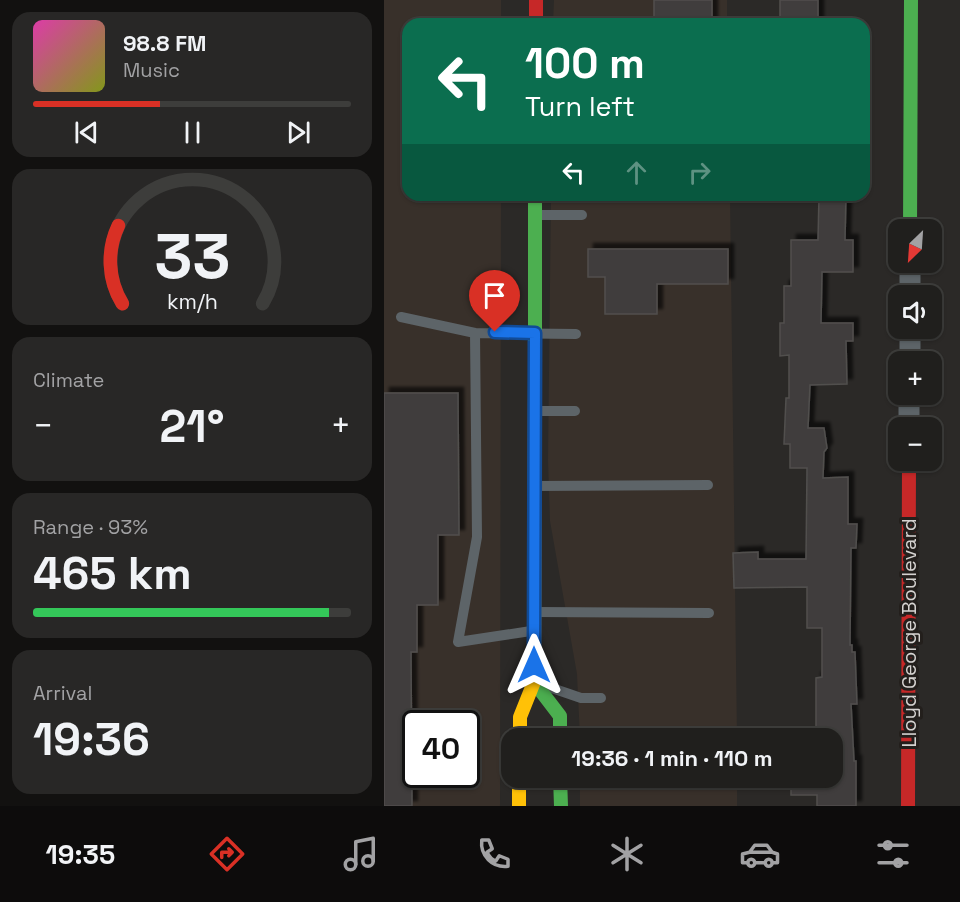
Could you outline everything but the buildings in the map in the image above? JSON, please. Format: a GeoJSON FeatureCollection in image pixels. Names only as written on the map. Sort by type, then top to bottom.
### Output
{"type":"FeatureCollection","features":[{"type":"Feature","properties":{"kind":"street"},"geometry":{"type":"LineString","coordinates":[[536,0],[536,18]]}},
{"type":"Feature","properties":{"kind":"street"},"geometry":{"type":"LineString","coordinates":[[910,219],[911,0]]}},
{"type":"Feature","properties":{"kind":"street"},"geometry":{"type":"LineString","coordinates":[[519,728],[520,717],[534,682],[535,201]]}},
{"type":"Feature","properties":{"kind":"street","name":"Lloyd George Boulevard"},"geometry":{"type":"LineString","coordinates":[[908,806],[909,471]]}},
{"type":"Feature","properties":{"kind":"street"},"geometry":{"type":"LineString","coordinates":[[534,682],[560,716],[560,728]]}},
{"type":"Feature","properties":{"kind":"street"},"geometry":{"type":"LineString","coordinates":[[519,788],[519,806]]}},
{"type":"Feature","properties":{"kind":"street"},"geometry":{"type":"LineString","coordinates":[[560,788],[561,806]]}},
{"type":"Feature","properties":{"kind":"lane"},"geometry":{"type":"LineString","coordinates":[[535,215],[582,215]]}},
{"type":"Feature","properties":{"kind":"lane"},"geometry":{"type":"LineString","coordinates":[[401,316],[475,333],[576,334]]}},
{"type":"Feature","properties":{"kind":"lane"},"geometry":{"type":"LineString","coordinates":[[475,333],[477,537],[458,642],[534,631]]}},
{"type":"Feature","properties":{"kind":"lane"},"geometry":{"type":"LineString","coordinates":[[535,411],[575,411]]}},
{"type":"Feature","properties":{"kind":"lane"},"geometry":{"type":"LineString","coordinates":[[534,486],[708,485]]}},
{"type":"Feature","properties":{"kind":"lane"},"geometry":{"type":"LineString","coordinates":[[534,612],[709,613]]}},
{"type":"Feature","properties":{"kind":"lane"},"geometry":{"type":"LineString","coordinates":[[534,682],[581,698],[601,698]]}},
{"type":"Feature","properties":{"kind":"shaded area"},"geometry":{"type":"Polygon","coordinates":[[[384,0],[501,0],[501,18],[402,18],[402,201],[501,201],[500,806],[384,806],[384,0]]]}},
{"type":"Feature","properties":{"kind":"shaded area"},"geometry":{"type":"Polygon","coordinates":[[[554,0],[727,0],[727,18],[553,18],[554,0]]]}},
{"type":"Feature","properties":{"kind":"shaded area"},"geometry":{"type":"Polygon","coordinates":[[[551,201],[730,201],[737,728],[580,728],[577,674],[550,521],[548,460],[551,201]]]}},
{"type":"Feature","properties":{"kind":"shaded area"},"geometry":{"type":"Polygon","coordinates":[[[580,788],[737,788],[737,806],[580,806],[580,788]]]}},
{"type":"Feature","properties":{"kind":"traffic: fast"},"geometry":{"type":"LineString","coordinates":[[910,219],[911,0]]}},
{"type":"Feature","properties":{"kind":"traffic: fast"},"geometry":{"type":"LineString","coordinates":[[535,201],[535,384]]}},
{"type":"Feature","properties":{"kind":"traffic: fast"},"geometry":{"type":"LineString","coordinates":[[534,682],[560,716],[560,728]]}},
{"type":"Feature","properties":{"kind":"traffic: fast"},"geometry":{"type":"LineString","coordinates":[[560,788],[561,806]]}},
{"type":"Feature","properties":{"kind":"traffic: slow"},"geometry":{"type":"LineString","coordinates":[[520,728],[520,717],[534,682],[535,384]]}},
{"type":"Feature","properties":{"kind":"traffic: slow"},"geometry":{"type":"LineString","coordinates":[[519,788],[519,806]]}},
{"type":"Feature","properties":{"kind":"traffic: jam"},"geometry":{"type":"LineString","coordinates":[[536,0],[536,18]]}},
{"type":"Feature","properties":{"kind":"traffic: jam"},"geometry":{"type":"LineString","coordinates":[[908,806],[909,471]]}},
{"type":"Feature","properties":{"kind":"route"},"geometry":{"type":"LineString","coordinates":[[495,332],[535,333],[534,665]]}}]}
